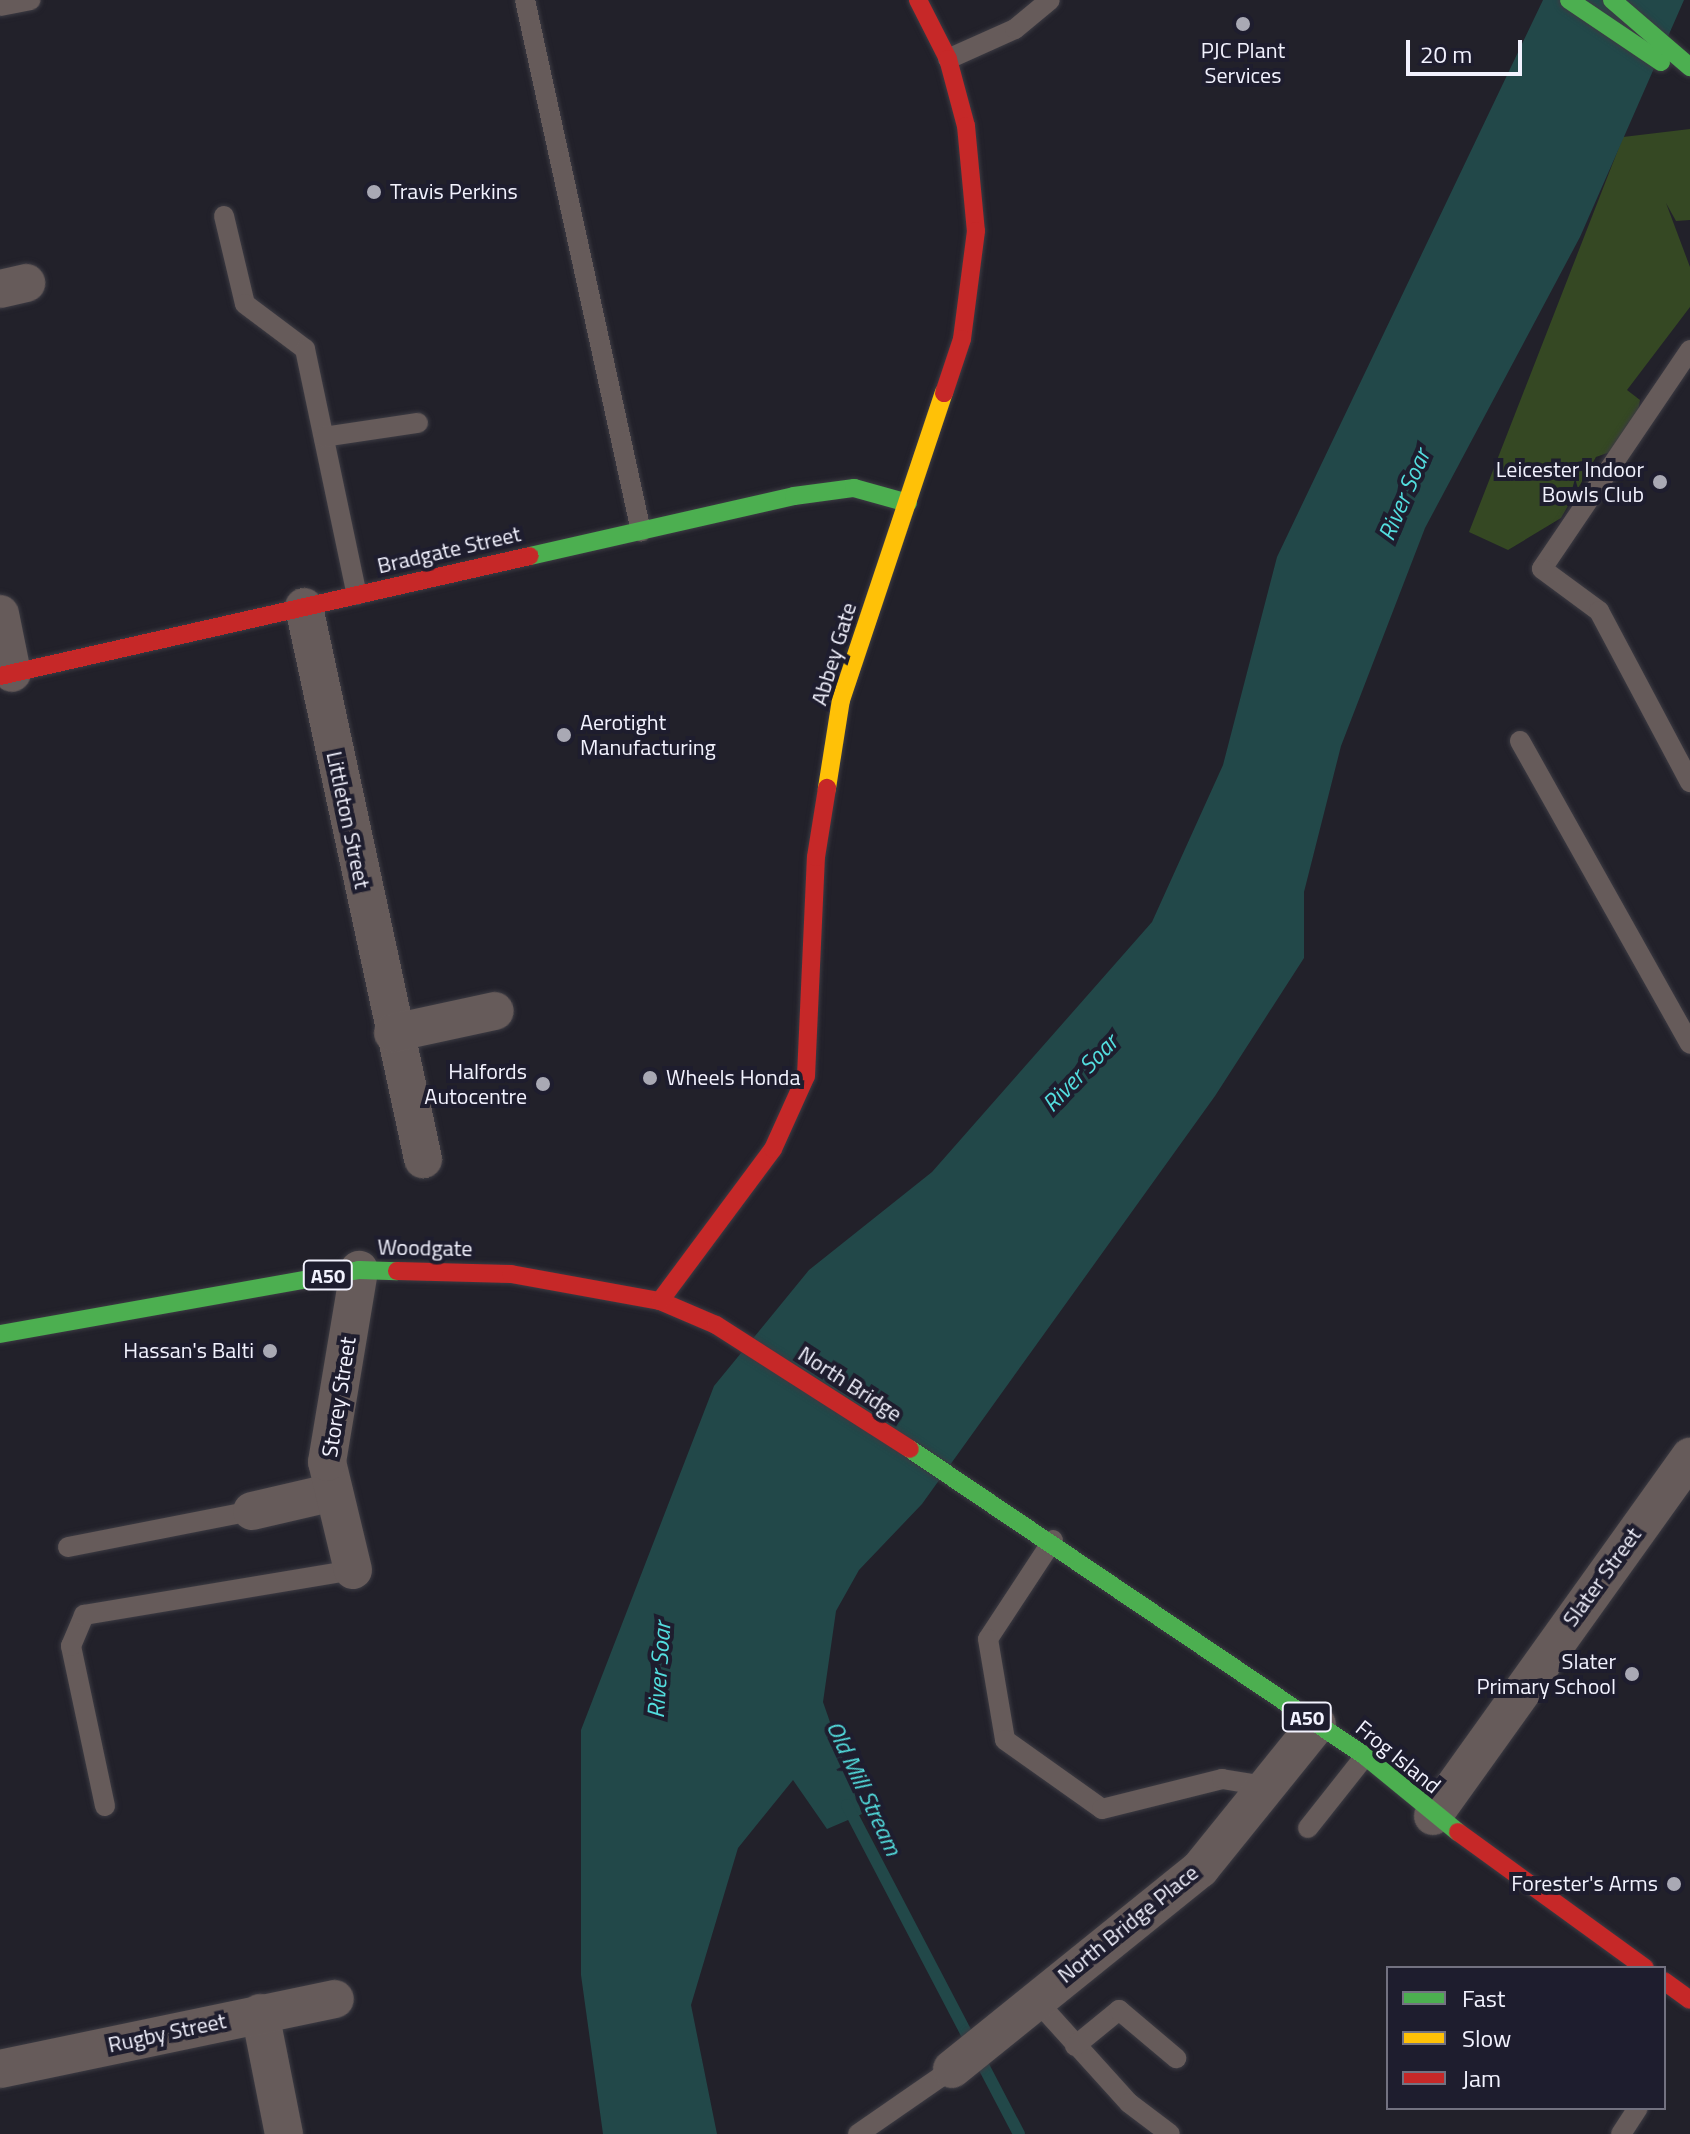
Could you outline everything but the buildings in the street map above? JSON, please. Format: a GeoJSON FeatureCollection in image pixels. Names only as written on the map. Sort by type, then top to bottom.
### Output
{"type":"FeatureCollection","features":[{"type":"Feature","properties":{"kind":"street","name":"Abbey Gate"},"geometry":{"type":"LineString","coordinates":[[660,1301],[773,1149],[806,1076],[816,857],[841,700],[962,339],[976,231],[966,126],[948,59],[918,0]]}},
{"type":"Feature","properties":{"kind":"street"},"geometry":{"type":"LineString","coordinates":[[1569,0],[1690,81]]}},
{"type":"Feature","properties":{"kind":"street"},"geometry":{"type":"LineString","coordinates":[[1612,0],[1690,67]]}},
{"type":"Feature","properties":{"kind":"street","name":"Bradgate Street"},"geometry":{"type":"LineString","coordinates":[[6,674],[641,531],[854,488],[908,503]]}},
{"type":"Feature","properties":{"kind":"street","name":"Littleton Street"},"geometry":{"type":"LineString","coordinates":[[304,607],[393,1033],[423,1159]]}},
{"type":"Feature","properties":{"kind":"street"},"geometry":{"type":"LineString","coordinates":[[0,614],[6,674]]}},
{"type":"Feature","properties":{"kind":"street"},"geometry":{"type":"LineString","coordinates":[[393,1033],[495,1011]]}},
{"type":"Feature","properties":{"kind":"street","name":"Woodgate"},"geometry":{"type":"LineString","coordinates":[[0,1334],[359,1270],[511,1274],[660,1301]]}},
{"type":"Feature","properties":{"kind":"street","name":"Storey Street"},"geometry":{"type":"LineString","coordinates":[[353,1570],[327,1462],[359,1270]]}},
{"type":"Feature","properties":{"kind":"street","name":"North Bridge"},"geometry":{"type":"LineString","coordinates":[[660,1301],[716,1325],[958,1482]]}},
{"type":"Feature","properties":{"kind":"street","name":"Slater Street"},"geometry":{"type":"LineString","coordinates":[[1433,1816],[1690,1457]]}},
{"type":"Feature","properties":{"kind":"street","name":"Frog Island"},"geometry":{"type":"LineString","coordinates":[[958,1482],[1053,1540],[1365,1756],[1433,1816],[1642,1966]]}},
{"type":"Feature","properties":{"kind":"street"},"geometry":{"type":"LineString","coordinates":[[252,1511],[334,1492]]}},
{"type":"Feature","properties":{"kind":"street","name":"North Bridge Place"},"geometry":{"type":"LineString","coordinates":[[964,2059],[1200,1869],[1317,1724]]}},
{"type":"Feature","properties":{"kind":"street"},"geometry":{"type":"LineString","coordinates":[[1666,1982],[1690,2000]]}},
{"type":"Feature","properties":{"kind":"street","name":"Rugby Street"},"geometry":{"type":"LineString","coordinates":[[0,2069],[335,1999]]}},
{"type":"Feature","properties":{"kind":"street"},"geometry":{"type":"LineString","coordinates":[[260,2013],[284,2134]]}},
{"type":"Feature","properties":{"kind":"lane"},"geometry":{"type":"LineString","coordinates":[[0,6],[30,0]]}},
{"type":"Feature","properties":{"kind":"lane"},"geometry":{"type":"LineString","coordinates":[[525,0],[641,531]]}},
{"type":"Feature","properties":{"kind":"lane"},"geometry":{"type":"LineString","coordinates":[[948,59],[1015,29],[1050,0]]}},
{"type":"Feature","properties":{"kind":"lane"},"geometry":{"type":"LineString","coordinates":[[224,216],[245,304],[305,349],[357,595]]}},
{"type":"Feature","properties":{"kind":"lane"},"geometry":{"type":"LineString","coordinates":[[1690,350],[1542,569],[1599,611],[1690,782]]}},
{"type":"Feature","properties":{"kind":"lane"},"geometry":{"type":"LineString","coordinates":[[324,437],[418,423]]}},
{"type":"Feature","properties":{"kind":"lane"},"geometry":{"type":"LineString","coordinates":[[1520,741],[1690,1044]]}},
{"type":"Feature","properties":{"kind":"lane"},"geometry":{"type":"LineString","coordinates":[[68,1547],[252,1511]]}},
{"type":"Feature","properties":{"kind":"lane"},"geometry":{"type":"LineString","coordinates":[[1053,1540],[988,1639],[1005,1740],[1102,1809],[1222,1779],[1265,1786]]}},
{"type":"Feature","properties":{"kind":"lane"},"geometry":{"type":"LineString","coordinates":[[105,1806],[71,1646],[84,1615],[353,1570]]}},
{"type":"Feature","properties":{"kind":"lane"},"geometry":{"type":"LineString","coordinates":[[1308,1828],[1365,1756]]}},
{"type":"Feature","properties":{"kind":"lane"},"geometry":{"type":"LineString","coordinates":[[1035,1999],[1075,2046],[1170,2134]]}},
{"type":"Feature","properties":{"kind":"lane"},"geometry":{"type":"LineString","coordinates":[[1075,2046],[1119,2010],[1176,2058]]}},
{"type":"Feature","properties":{"kind":"lane"},"geometry":{"type":"LineString","coordinates":[[858,2134],[964,2059]]}},
{"type":"Feature","properties":{"kind":"lane"},"geometry":{"type":"LineString","coordinates":[[1621,2134],[1637,2110]]}},
{"type":"Feature","properties":{"kind":"green space"},"geometry":{"type":"Polygon","coordinates":[[[1690,129],[1690,220],[1676,221],[1666,203],[1690,267],[1690,307],[1627,390],[1640,400],[1637,417],[1610,452],[1596,457],[1561,518],[1508,550],[1469,532],[1623,137],[1690,129]]]}},
{"type":"Feature","properties":{"kind":"water","name":"River Soar"},"geometry":{"type":"Polygon","coordinates":[[[1543,0],[1684,0],[1580,237],[1425,528],[1341,746],[1304,892],[1304,958],[1215,1096],[922,1504],[859,1570],[836,1611],[823,1702],[862,1814],[827,1829],[793,1780],[738,1848],[691,2005],[717,2134],[603,2134],[581,1975],[581,1730],[714,1386],[809,1270],[932,1172],[1152,922],[1223,765],[1277,557],[1543,0]]]}},
{"type":"Feature","properties":{"kind":"waterway","name":"Old Mill Stream"},"geometry":{"type":"LineString","coordinates":[[847,1805],[1019,2134]]}},
{"type":"Feature","properties":{"kind":"traffic: fast"},"geometry":{"type":"LineString","coordinates":[[1569,0],[1661,62]]}},
{"type":"Feature","properties":{"kind":"traffic: fast"},"geometry":{"type":"LineString","coordinates":[[1612,0],[1690,67]]}},
{"type":"Feature","properties":{"kind":"traffic: fast"},"geometry":{"type":"LineString","coordinates":[[530,556],[794,496],[854,488],[908,503]]}},
{"type":"Feature","properties":{"kind":"traffic: fast"},"geometry":{"type":"LineString","coordinates":[[0,1334],[359,1270],[397,1271]]}},
{"type":"Feature","properties":{"kind":"traffic: fast"},"geometry":{"type":"LineString","coordinates":[[910,1449],[1365,1756],[1458,1832]]}},
{"type":"Feature","properties":{"kind":"traffic: slow"},"geometry":{"type":"LineString","coordinates":[[827,788],[841,700],[944,393]]}},
{"type":"Feature","properties":{"kind":"traffic: jam"},"geometry":{"type":"LineString","coordinates":[[918,0],[948,59],[966,126],[976,231],[962,339],[944,393]]}},
{"type":"Feature","properties":{"kind":"traffic: jam"},"geometry":{"type":"LineString","coordinates":[[0,676],[530,556]]}},
{"type":"Feature","properties":{"kind":"traffic: jam"},"geometry":{"type":"LineString","coordinates":[[660,1301],[773,1149],[806,1076],[816,857],[827,788]]}},
{"type":"Feature","properties":{"kind":"traffic: jam"},"geometry":{"type":"LineString","coordinates":[[397,1271],[511,1274],[660,1301],[716,1325],[910,1449]]}},
{"type":"Feature","properties":{"kind":"traffic: jam"},"geometry":{"type":"LineString","coordinates":[[1458,1832],[1642,1966]]}},
{"type":"Feature","properties":{"kind":"traffic: jam"},"geometry":{"type":"LineString","coordinates":[[1666,1982],[1690,2000]]}},
{"type":"Feature","properties":{"kind":"place","name":"PJC Plant Services"},"geometry":{"type":"Point","coordinates":[1243,24]}},
{"type":"Feature","properties":{"kind":"place","name":"Travis Perkins"},"geometry":{"type":"Point","coordinates":[374,192]}},
{"type":"Feature","properties":{"kind":"place","name":"Leicester Indoor Bowls Club"},"geometry":{"type":"Point","coordinates":[1660,482]}},
{"type":"Feature","properties":{"kind":"place","name":"Aerotight Manufacturing"},"geometry":{"type":"Point","coordinates":[564,735]}},
{"type":"Feature","properties":{"kind":"place","name":"Wheels Honda"},"geometry":{"type":"Point","coordinates":[650,1078]}},
{"type":"Feature","properties":{"kind":"place","name":"Halfords Autocentre"},"geometry":{"type":"Point","coordinates":[543,1084]}},
{"type":"Feature","properties":{"kind":"place","name":"Hassan's Balti"},"geometry":{"type":"Point","coordinates":[270,1351]}},
{"type":"Feature","properties":{"kind":"place","name":"Slater Primary School"},"geometry":{"type":"Point","coordinates":[1632,1674]}},
{"type":"Feature","properties":{"kind":"place","name":"Forester's Arms"},"geometry":{"type":"Point","coordinates":[1674,1884]}}]}
